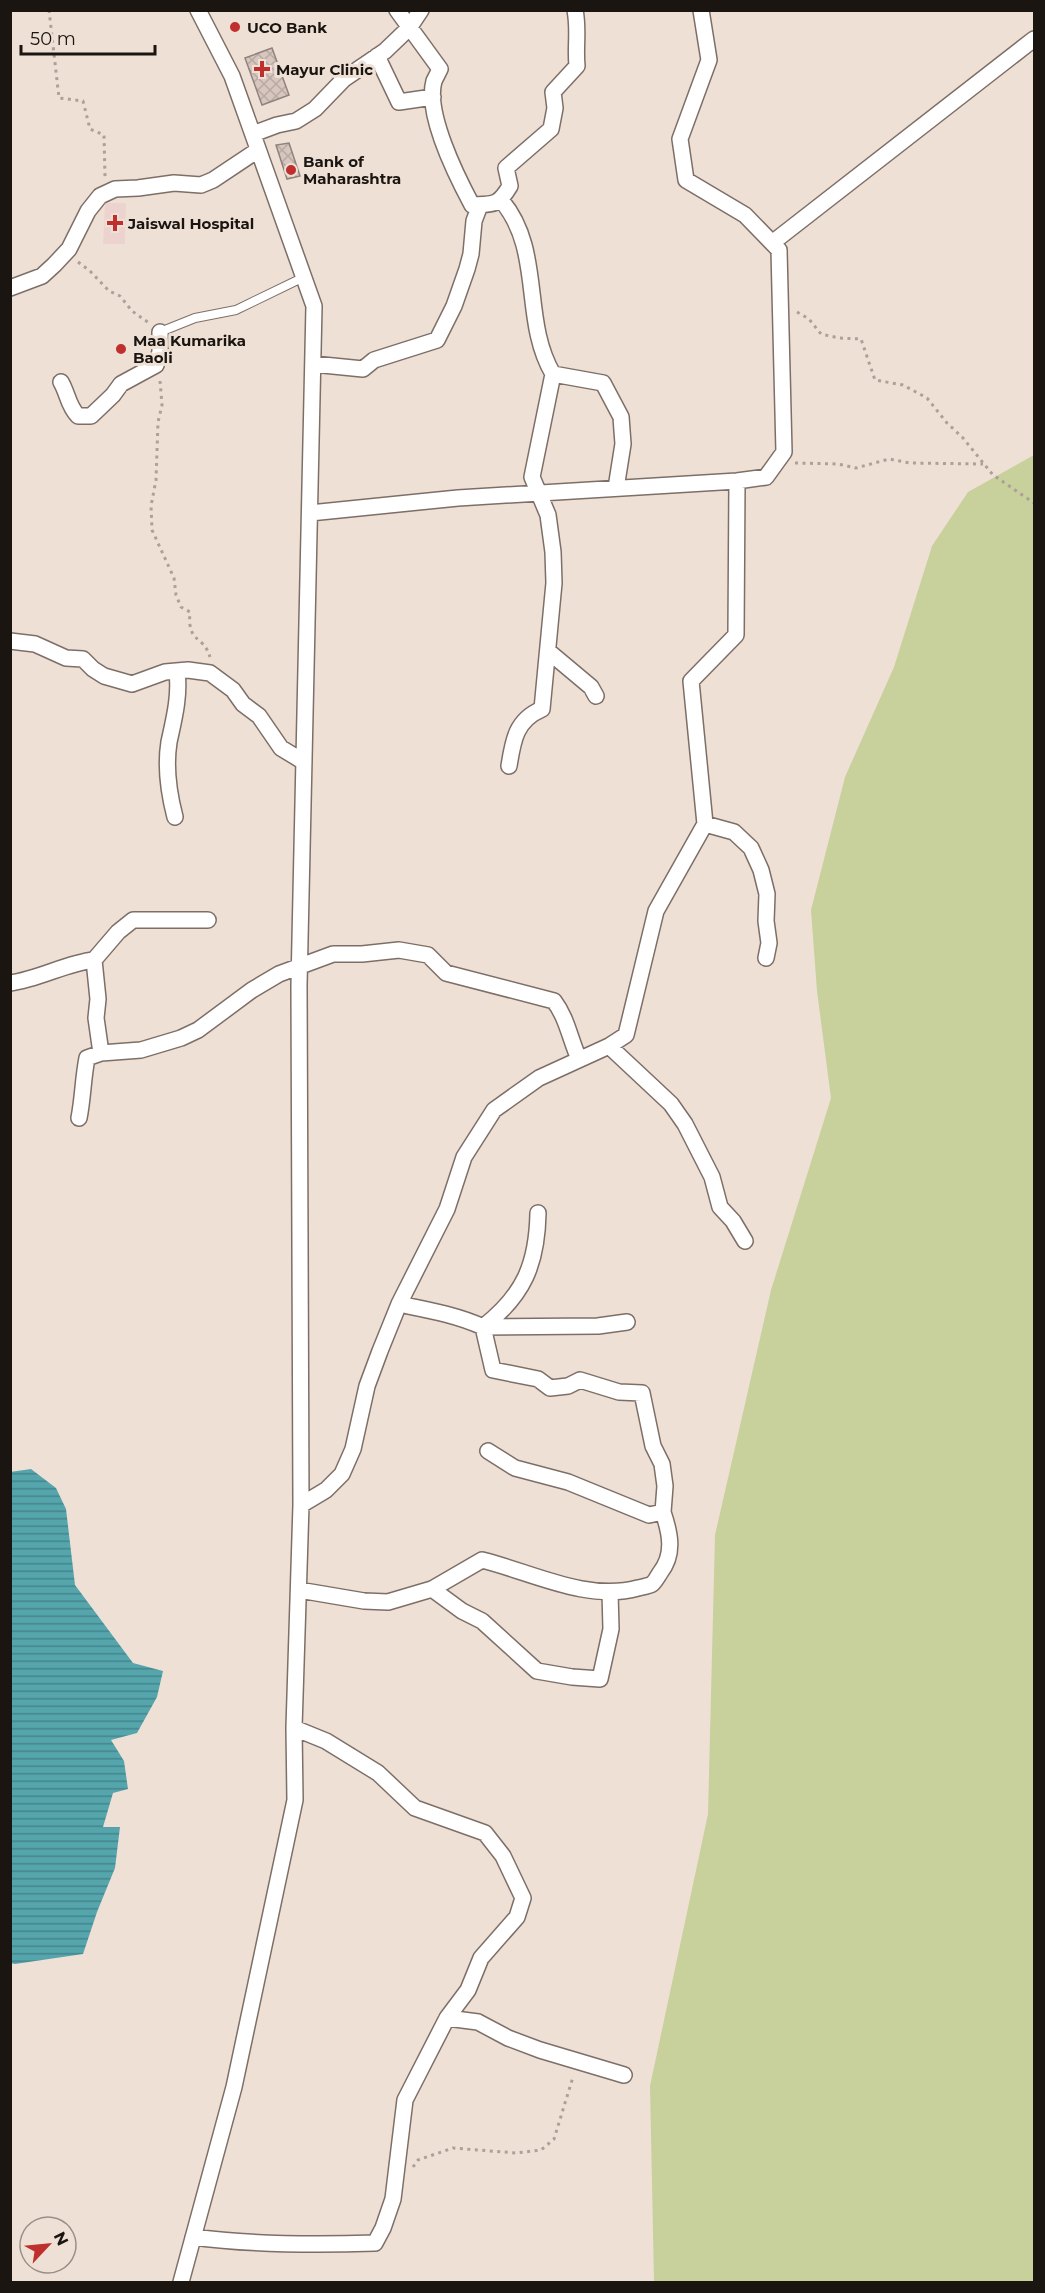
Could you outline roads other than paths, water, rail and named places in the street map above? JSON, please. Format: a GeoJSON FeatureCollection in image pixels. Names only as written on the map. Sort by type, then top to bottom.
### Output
{"type":"FeatureCollection","features":[{"type":"Feature","properties":{"kind":"street"},"geometry":{"type":"LineString","coordinates":[[181,2283],[234,2087],[295,1800],[294,1728],[301,1505],[299,966],[314,306],[232,76],[198,10]]}},
{"type":"Feature","properties":{"kind":"street"},"geometry":{"type":"LineString","coordinates":[[397,10],[440,69],[434,82],[433,97],[437,122],[449,160],[472,205],[501,200],[510,186],[506,168],[551,129],[555,108],[553,92],[577,66],[575,48],[578,35],[575,10]]}},
{"type":"Feature","properties":{"kind":"street"},"geometry":{"type":"LineString","coordinates":[[253,134],[296,121],[315,109],[344,78],[377,56],[409,28],[421,10]]}},
{"type":"Feature","properties":{"kind":"street"},"geometry":{"type":"LineString","coordinates":[[309,513],[458,498],[737,481],[766,477],[784,452],[779,250],[745,215],[686,180],[680,138],[709,60],[701,10]]}},
{"type":"Feature","properties":{"kind":"street"},"geometry":{"type":"LineString","coordinates":[[772,243],[1035,39]]}},
{"type":"Feature","properties":{"kind":"street"},"geometry":{"type":"LineString","coordinates":[[377,56],[399,102],[433,97]]}},
{"type":"Feature","properties":{"kind":"street"},"geometry":{"type":"LineString","coordinates":[[10,288],[42,276],[69,249],[88,211],[100,196],[115,189],[174,183],[201,185],[213,180],[258,150]]}},
{"type":"Feature","properties":{"kind":"street"},"geometry":{"type":"LineString","coordinates":[[501,200],[510,210],[525,242],[536,330],[545,361],[553,374],[532,477],[548,515],[553,552],[554,583],[542,709],[529,714],[513,737],[509,766]]}},
{"type":"Feature","properties":{"kind":"street"},"geometry":{"type":"LineString","coordinates":[[313,364],[363,369],[374,360],[437,340],[454,306],[464,278],[471,254],[474,221],[480,205]]}},
{"type":"Feature","properties":{"kind":"street"},"geometry":{"type":"LineString","coordinates":[[61,382],[71,408],[78,416],[91,416],[122,384],[156,365],[160,352],[160,332]]}},
{"type":"Feature","properties":{"kind":"street"},"geometry":{"type":"LineString","coordinates":[[553,374],[603,383],[621,417],[623,444],[616,488]]}},
{"type":"Feature","properties":{"kind":"street"},"geometry":{"type":"LineString","coordinates":[[301,1505],[326,1490],[342,1474],[353,1449],[367,1386],[399,1304],[447,1209],[465,1157],[494,1110],[539,1078],[609,1046],[626,1035],[656,911],[705,824],[691,681],[736,635],[737,481]]}},
{"type":"Feature","properties":{"kind":"street"},"geometry":{"type":"LineString","coordinates":[[10,640],[35,644],[66,657],[82,659],[104,676],[132,684],[165,672],[188,670],[210,673],[233,690],[243,704],[259,716],[281,748],[304,762]]}},
{"type":"Feature","properties":{"kind":"street"},"geometry":{"type":"LineString","coordinates":[[548,651],[591,687],[596,696]]}},
{"type":"Feature","properties":{"kind":"street"},"geometry":{"type":"LineString","coordinates":[[175,817],[170,799],[167,764],[179,688],[177,672]]}},
{"type":"Feature","properties":{"kind":"street"},"geometry":{"type":"LineString","coordinates":[[705,824],[734,832],[751,848],[761,870],[767,894],[766,921],[769,943],[766,958]]}},
{"type":"Feature","properties":{"kind":"street"},"geometry":{"type":"LineString","coordinates":[[10,983],[53,972],[78,961],[94,960],[118,932],[132,920],[208,920]]}},
{"type":"Feature","properties":{"kind":"street"},"geometry":{"type":"LineString","coordinates":[[79,1118],[87,1058],[101,1053],[141,1050],[181,1038],[198,1030],[252,990],[279,974],[333,954],[363,954],[399,950],[428,955],[446,973],[554,1001],[564,1014],[570,1038],[579,1059]]}},
{"type":"Feature","properties":{"kind":"street"},"geometry":{"type":"LineString","coordinates":[[94,960],[98,999],[96,1018],[101,1053]]}},
{"type":"Feature","properties":{"kind":"street"},"geometry":{"type":"LineString","coordinates":[[609,1046],[671,1104],[685,1124],[712,1177],[720,1207],[733,1221],[745,1241]]}},
{"type":"Feature","properties":{"kind":"street"},"geometry":{"type":"LineString","coordinates":[[483,1327],[502,1312],[526,1277],[533,1261],[538,1213]]}},
{"type":"Feature","properties":{"kind":"street"},"geometry":{"type":"LineString","coordinates":[[399,1304],[436,1311],[483,1327],[598,1326],[627,1322]]}},
{"type":"Feature","properties":{"kind":"street"},"geometry":{"type":"LineString","coordinates":[[299,1590],[364,1601],[388,1602],[432,1589],[482,1560],[573,1587],[610,1592],[631,1590],[652,1584],[664,1568],[670,1549],[670,1534],[663,1512],[665,1486],[662,1464],[653,1446],[642,1393],[619,1392],[580,1380],[568,1386],[550,1388],[538,1379],[493,1370],[483,1327]]}},
{"type":"Feature","properties":{"kind":"street"},"geometry":{"type":"LineString","coordinates":[[488,1451],[515,1468],[567,1482],[649,1515],[663,1512]]}},
{"type":"Feature","properties":{"kind":"street"},"geometry":{"type":"LineString","coordinates":[[432,1589],[462,1611],[482,1621],[537,1671],[600,1679],[611,1629],[610,1592]]}},
{"type":"Feature","properties":{"kind":"street"},"geometry":{"type":"LineString","coordinates":[[193,2237],[277,2244],[375,2244],[393,2199],[405,2100],[447,2018],[468,1990],[481,1958],[517,1917],[523,1898],[503,1856],[485,1833],[415,1808],[378,1773],[326,1741],[294,1728]]}},
{"type":"Feature","properties":{"kind":"street"},"geometry":{"type":"LineString","coordinates":[[447,2018],[478,2022],[508,2038],[624,2075]]}},
{"type":"Feature","properties":{"kind":"lane"},"geometry":{"type":"LineString","coordinates":[[160,332],[195,318],[236,310],[304,277]]}},
{"type":"Feature","properties":{"kind":"water"},"geometry":{"type":"Polygon","coordinates":[[[31,1469],[56,1488],[66,1509],[75,1585],[133,1663],[163,1671],[157,1697],[137,1733],[111,1740],[124,1761],[128,1789],[113,1793],[103,1827],[120,1827],[115,1868],[83,1954],[15,1964],[10,1963],[10,1472],[31,1469]]]}},
{"type":"Feature","properties":{"kind":"place","name":"UCO Bank"},"geometry":{"type":"Point","coordinates":[235,27]}},
{"type":"Feature","properties":{"kind":"place","name":"Mayur Clinic"},"geometry":{"type":"Point","coordinates":[262,69]}},
{"type":"Feature","properties":{"kind":"place","name":"Bank of Maharashtra"},"geometry":{"type":"Point","coordinates":[291,170]}},
{"type":"Feature","properties":{"kind":"place","name":"Jaiswal Hospital"},"geometry":{"type":"Point","coordinates":[115,223]}},
{"type":"Feature","properties":{"kind":"place","name":"Maa Kumarika Baoli"},"geometry":{"type":"Point","coordinates":[121,349]}}]}
